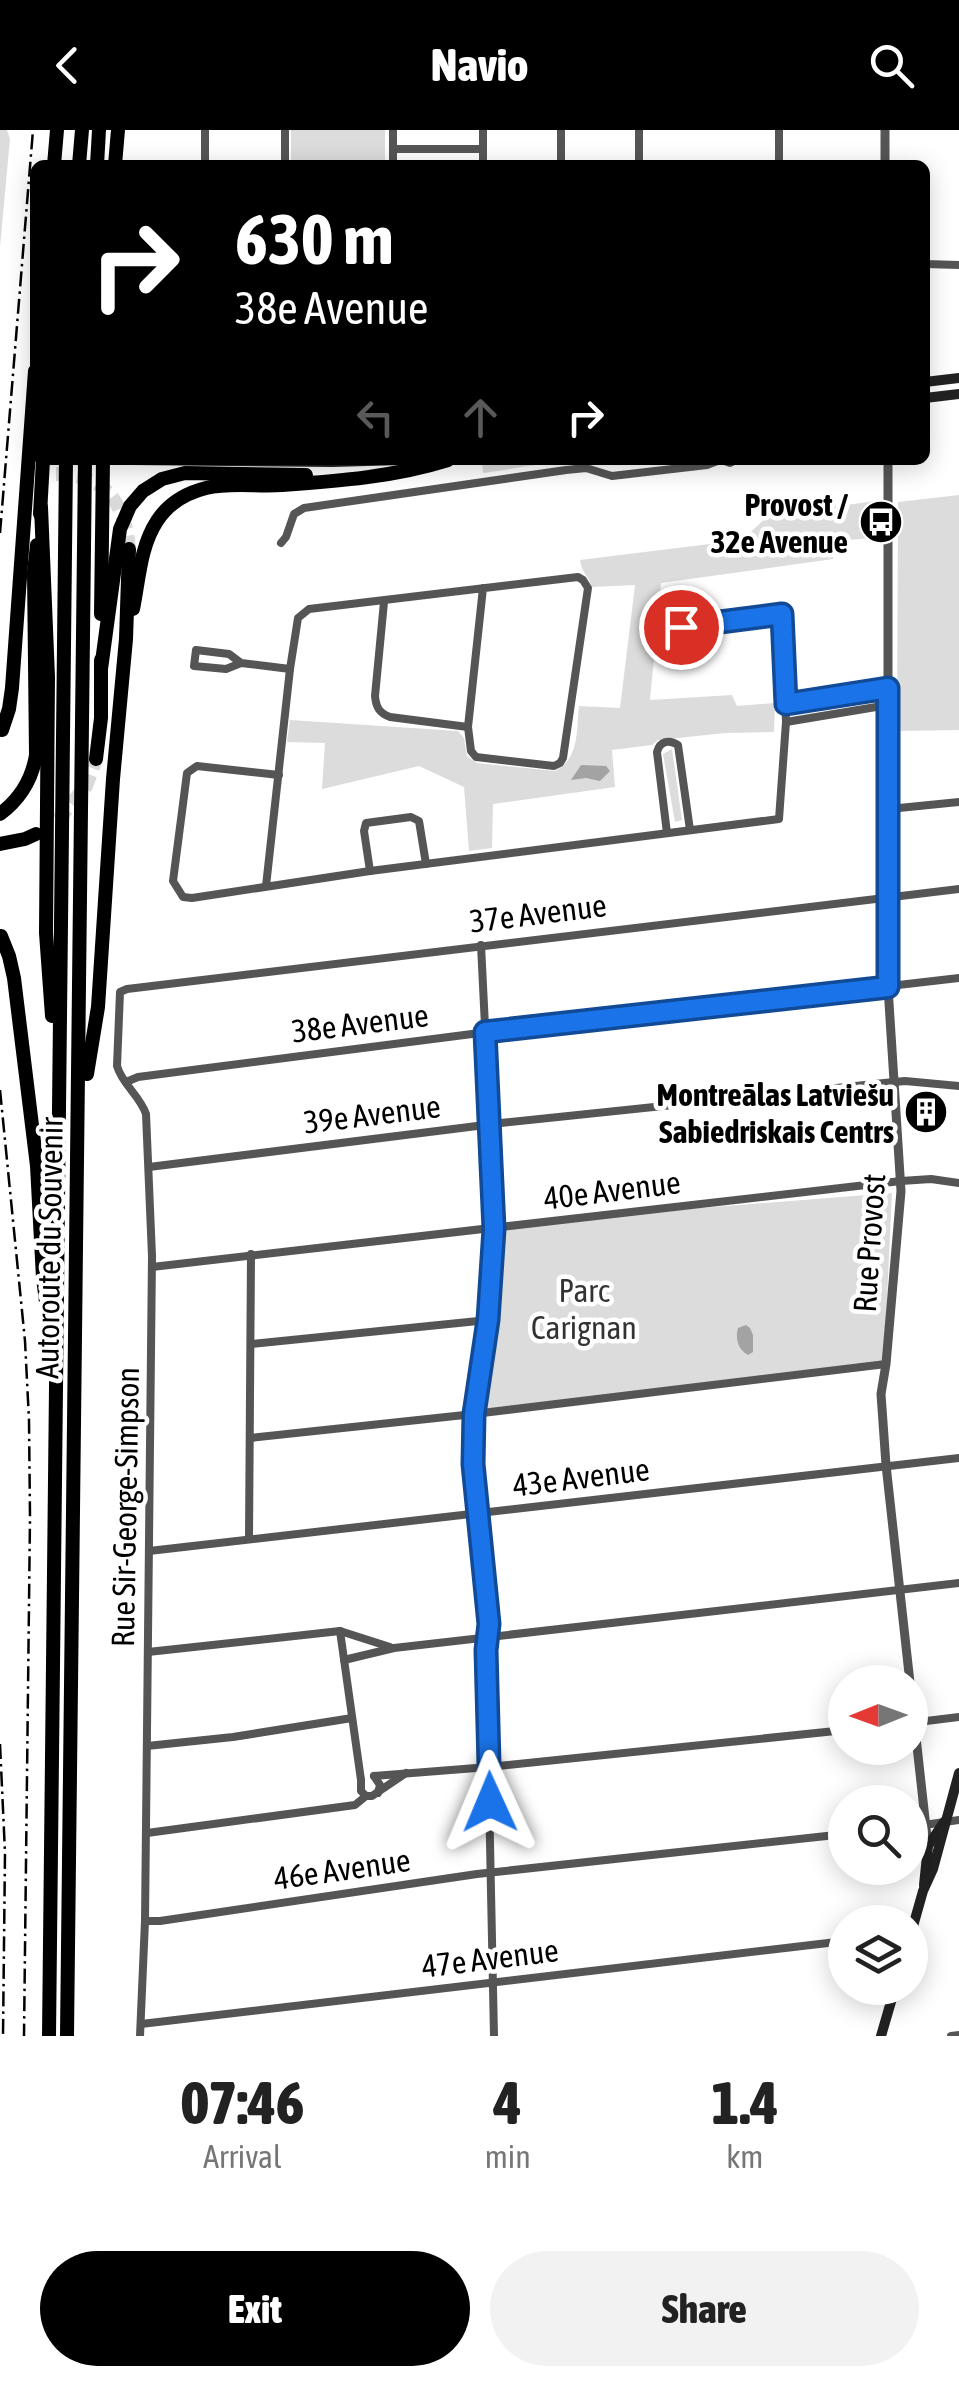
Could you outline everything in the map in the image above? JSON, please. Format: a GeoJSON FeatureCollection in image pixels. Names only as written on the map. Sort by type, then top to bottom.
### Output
{"type":"FeatureCollection","features":[{"type":"Feature","properties":{"kind":"highway"},"geometry":{"type":"LineString","coordinates":[[54,160],[57,130]]}},
{"type":"Feature","properties":{"kind":"highway"},"geometry":{"type":"LineString","coordinates":[[79,160],[82,130]]}},
{"type":"Feature","properties":{"kind":"highway"},"geometry":{"type":"LineString","coordinates":[[97,160],[99,130]]}},
{"type":"Feature","properties":{"kind":"highway"},"geometry":{"type":"LineString","coordinates":[[116,160],[121,130]]}},
{"type":"Feature","properties":{"kind":"highway"},"geometry":{"type":"LineString","coordinates":[[121,130],[124,160]]}},
{"type":"Feature","properties":{"kind":"highway"},"geometry":{"type":"LineString","coordinates":[[2,730],[12,688],[30,440]]}},
{"type":"Feature","properties":{"kind":"highway","name":"Autoroute du Souvenir"},"geometry":{"type":"LineString","coordinates":[[50,2036],[66,465]]}},
{"type":"Feature","properties":{"kind":"highway","name":"Autoroute du Souvenir"},"geometry":{"type":"LineString","coordinates":[[67,2036],[85,465]]}},
{"type":"Feature","properties":{"kind":"highway"},"geometry":{"type":"LineString","coordinates":[[96,759],[100,728],[102,465]]}},
{"type":"Feature","properties":{"kind":"highway"},"geometry":{"type":"LineString","coordinates":[[126,639],[147,538],[158,519],[178,500],[196,490],[217,486],[278,486],[380,476],[432,465]]}},
{"type":"Feature","properties":{"kind":"highway"},"geometry":{"type":"LineString","coordinates":[[0,814],[23,791],[36,755],[34,572],[47,469]]}},
{"type":"Feature","properties":{"kind":"highway"},"geometry":{"type":"LineString","coordinates":[[101,669],[120,528],[130,506],[148,487],[170,476],[194,473],[380,476]]}},
{"type":"Feature","properties":{"kind":"highway"},"geometry":{"type":"LineString","coordinates":[[41,506],[48,677],[46,933],[60,1112]]}},
{"type":"Feature","properties":{"kind":"highway"},"geometry":{"type":"LineString","coordinates":[[79,1119],[98,1006],[110,807],[126,639],[129,549]]}},
{"type":"Feature","properties":{"kind":"highway"},"geometry":{"type":"LineString","coordinates":[[0,844],[36,834]]}},
{"type":"Feature","properties":{"kind":"highway"},"geometry":{"type":"LineString","coordinates":[[1,936],[14,978],[38,1166],[43,1278],[56,1378]]}},
{"type":"Feature","properties":{"kind":"main road"},"geometry":{"type":"LineString","coordinates":[[930,381],[959,378]]}},
{"type":"Feature","properties":{"kind":"main road"},"geometry":{"type":"LineString","coordinates":[[930,397],[959,394]]}},
{"type":"Feature","properties":{"kind":"main road"},"geometry":{"type":"LineString","coordinates":[[919,1905],[959,1773]]}},
{"type":"Feature","properties":{"kind":"main road"},"geometry":{"type":"LineString","coordinates":[[928,1846],[945,1822]]}},
{"type":"Feature","properties":{"kind":"main road"},"geometry":{"type":"LineString","coordinates":[[923,1891],[924,1885]]}},
{"type":"Feature","properties":{"kind":"main road"},"geometry":{"type":"LineString","coordinates":[[881,2036],[890,2005]]}},
{"type":"Feature","properties":{"kind":"street"},"geometry":{"type":"LineString","coordinates":[[205,130],[205,160]]}},
{"type":"Feature","properties":{"kind":"street"},"geometry":{"type":"LineString","coordinates":[[284,160],[285,130]]}},
{"type":"Feature","properties":{"kind":"street"},"geometry":{"type":"LineString","coordinates":[[393,130],[393,160]]}},
{"type":"Feature","properties":{"kind":"street"},"geometry":{"type":"LineString","coordinates":[[483,130],[483,160]]}},
{"type":"Feature","properties":{"kind":"street"},"geometry":{"type":"LineString","coordinates":[[560,130],[561,160]]}},
{"type":"Feature","properties":{"kind":"street"},"geometry":{"type":"LineString","coordinates":[[639,130],[639,160]]}},
{"type":"Feature","properties":{"kind":"street"},"geometry":{"type":"LineString","coordinates":[[779,130],[779,160]]}},
{"type":"Feature","properties":{"kind":"street"},"geometry":{"type":"LineString","coordinates":[[884,130],[885,160]]}},
{"type":"Feature","properties":{"kind":"street"},"geometry":{"type":"LineString","coordinates":[[393,149],[483,149]]}},
{"type":"Feature","properties":{"kind":"street"},"geometry":{"type":"LineString","coordinates":[[930,264],[959,265]]}},
{"type":"Feature","properties":{"kind":"street"},"geometry":{"type":"LineString","coordinates":[[628,465],[629,474]]}},
{"type":"Feature","properties":{"kind":"street"},"geometry":{"type":"LineString","coordinates":[[281,544],[294,514],[304,508],[566,470],[586,468],[608,476],[707,465]]}},
{"type":"Feature","properties":{"kind":"street","name":"Rue Provost"},"geometry":{"type":"LineString","coordinates":[[888,465],[888,987],[901,1180],[881,1394],[908,1665]]}},
{"type":"Feature","properties":{"kind":"street"},"geometry":{"type":"LineString","coordinates":[[266,886],[290,669],[298,618],[309,609],[384,602],[483,588],[578,577],[583,580],[588,588],[560,763],[554,766],[476,757],[471,752],[468,728],[483,588]]}},
{"type":"Feature","properties":{"kind":"street"},"geometry":{"type":"LineString","coordinates":[[384,602],[376,706],[390,717],[468,728]]}},
{"type":"Feature","properties":{"kind":"street"},"geometry":{"type":"LineString","coordinates":[[279,774],[197,766],[187,774],[173,881],[182,896],[192,898],[780,819],[786,722],[782,614],[681,627]]}},
{"type":"Feature","properties":{"kind":"street"},"geometry":{"type":"LineString","coordinates":[[241,664],[229,654],[196,650],[194,666],[226,670],[241,664],[290,669]]}},
{"type":"Feature","properties":{"kind":"street"},"geometry":{"type":"LineString","coordinates":[[786,704],[888,688]]}},
{"type":"Feature","properties":{"kind":"street"},"geometry":{"type":"LineString","coordinates":[[786,722],[888,705]]}},
{"type":"Feature","properties":{"kind":"street"},"geometry":{"type":"LineString","coordinates":[[667,834],[657,752],[664,742],[678,745],[690,830]]}},
{"type":"Feature","properties":{"kind":"street"},"geometry":{"type":"LineString","coordinates":[[888,809],[959,802]]}},
{"type":"Feature","properties":{"kind":"street"},"geometry":{"type":"LineString","coordinates":[[370,872],[366,823],[411,817],[419,820],[426,864]]}},
{"type":"Feature","properties":{"kind":"street","name":"37e Avenue"},"geometry":{"type":"LineString","coordinates":[[124,989],[959,889]]}},
{"type":"Feature","properties":{"kind":"street"},"geometry":{"type":"LineString","coordinates":[[481,945],[494,1229],[488,1320],[474,1414],[473,1464],[489,1624],[486,1650],[494,2036]]}},
{"type":"Feature","properties":{"kind":"street","name":"38e Avenue"},"geometry":{"type":"LineString","coordinates":[[126,1082],[138,1077],[485,1032],[959,978]]}},
{"type":"Feature","properties":{"kind":"street","name":"Rue Sir-George-Simpson"},"geometry":{"type":"LineString","coordinates":[[124,989],[119,995],[116,1063],[119,1074],[145,1110],[152,1267],[145,1921],[140,2036]]}},
{"type":"Feature","properties":{"kind":"street","name":"39e Avenue"},"geometry":{"type":"LineString","coordinates":[[149,1167],[490,1124],[894,1082],[959,1086]]}},
{"type":"Feature","properties":{"kind":"street","name":"40e Avenue"},"geometry":{"type":"LineString","coordinates":[[152,1267],[901,1180],[959,1183]]}},
{"type":"Feature","properties":{"kind":"street"},"geometry":{"type":"LineString","coordinates":[[249,1538],[252,1254]]}},
{"type":"Feature","properties":{"kind":"street"},"geometry":{"type":"LineString","coordinates":[[251,1344],[488,1320]]}},
{"type":"Feature","properties":{"kind":"street"},"geometry":{"type":"LineString","coordinates":[[250,1438],[886,1364]]}},
{"type":"Feature","properties":{"kind":"street","name":"43e Avenue"},"geometry":{"type":"LineString","coordinates":[[149,1551],[959,1458]]}},
{"type":"Feature","properties":{"kind":"street"},"geometry":{"type":"LineString","coordinates":[[344,1660],[394,1648],[959,1583]]}},
{"type":"Feature","properties":{"kind":"street"},"geometry":{"type":"LineString","coordinates":[[148,1652],[340,1632],[394,1648]]}},
{"type":"Feature","properties":{"kind":"street"},"geometry":{"type":"LineString","coordinates":[[340,1632],[360,1791],[366,1796]]}},
{"type":"Feature","properties":{"kind":"street"},"geometry":{"type":"LineString","coordinates":[[147,1746],[352,1718]]}},
{"type":"Feature","properties":{"kind":"street"},"geometry":{"type":"LineString","coordinates":[[928,1721],[959,1718]]}},
{"type":"Feature","properties":{"kind":"street"},"geometry":{"type":"LineString","coordinates":[[361,1780],[367,1776],[828,1732]]}},
{"type":"Feature","properties":{"kind":"street"},"geometry":{"type":"LineString","coordinates":[[146,1833],[354,1805],[406,1774]]}},
{"type":"Feature","properties":{"kind":"street"},"geometry":{"type":"LineString","coordinates":[[374,1776],[380,1782],[378,1793]]}},
{"type":"Feature","properties":{"kind":"street"},"geometry":{"type":"LineString","coordinates":[[928,1825],[959,1820]]}},
{"type":"Feature","properties":{"kind":"street","name":"46e Avenue"},"geometry":{"type":"LineString","coordinates":[[145,1921],[491,1872],[828,1836]]}},
{"type":"Feature","properties":{"kind":"street","name":"47e Avenue"},"geometry":{"type":"LineString","coordinates":[[141,2024],[828,1943]]}},
{"type":"Feature","properties":{"kind":"street"},"geometry":{"type":"LineString","coordinates":[[951,2036],[959,2035]]}},
{"type":"Feature","properties":{"kind":"green space"},"geometry":{"type":"Polygon","coordinates":[[[0,130],[7,130],[10,139],[0,247],[0,130]]]}},
{"type":"Feature","properties":{"kind":"green space"},"geometry":{"type":"Polygon","coordinates":[[[291,130],[385,130],[385,160],[291,160],[291,130]]]}},
{"type":"Feature","properties":{"kind":"green space"},"geometry":{"type":"Polygon","coordinates":[[[482,465],[537,465],[483,473],[482,465]]]}},
{"type":"Feature","properties":{"kind":"green space"},"geometry":{"type":"Polygon","coordinates":[[[959,495],[959,730],[897,731],[898,502],[959,495]]]}},
{"type":"Feature","properties":{"kind":"green space"},"geometry":{"type":"Polygon","coordinates":[[[875,501],[874,538],[834,541],[833,559],[661,583],[650,700],[732,695],[737,706],[775,703],[774,732],[658,740],[652,745],[612,750],[615,787],[493,804],[492,848],[469,851],[464,787],[419,766],[322,789],[325,743],[287,742],[290,720],[458,731],[464,738],[467,756],[477,763],[555,771],[573,751],[579,706],[620,708],[635,585],[592,587],[580,560],[742,540],[768,516],[875,501]]]}},
{"type":"Feature","properties":{"kind":"green space"},"geometry":{"type":"Polygon","coordinates":[[[672,749],[682,820],[675,822],[663,754],[672,749]]]}},
{"type":"Feature","properties":{"kind":"green space","name":"Parc Carignan"},"geometry":{"type":"Polygon","coordinates":[[[892,1193],[884,1363],[476,1414],[497,1224],[892,1193]]]}},
{"type":"Feature","properties":{"kind":"shaded area"},"geometry":{"type":"Polygon","coordinates":[[[581,765],[606,766],[610,771],[600,781],[571,780],[581,765]]]}},
{"type":"Feature","properties":{"kind":"shaded area"},"geometry":{"type":"Polygon","coordinates":[[[746,1325],[753,1335],[753,1352],[748,1355],[737,1336],[738,1328],[746,1325]]]}},
{"type":"Feature","properties":{"kind":"tunnel"},"geometry":{"type":"LineString","coordinates":[[56,474],[88,479],[109,494],[123,517],[129,549]]}},
{"type":"Feature","properties":{"kind":"tunnel"},"geometry":{"type":"LineString","coordinates":[[58,820],[86,786],[96,759]]}},
{"type":"Feature","properties":{"kind":"railway"},"geometry":{"type":"LineString","coordinates":[[31,160],[33,130]]}},
{"type":"Feature","properties":{"kind":"railway"},"geometry":{"type":"LineString","coordinates":[[0,533],[30,167]]}},
{"type":"Feature","properties":{"kind":"railway"},"geometry":{"type":"LineString","coordinates":[[0,1090],[29,1420],[24,2036]]}},
{"type":"Feature","properties":{"kind":"railway"},"geometry":{"type":"LineString","coordinates":[[0,1744],[5,1853],[3,2036]]}},
{"type":"Feature","properties":{"kind":"place","name":"Provost / 32e Avenue"},"geometry":{"type":"Point","coordinates":[881,522]}},
{"type":"Feature","properties":{"kind":"place","name":"Montreālas Latviešu Sabiedriskais Centrs"},"geometry":{"type":"Point","coordinates":[926,1112]}},
{"type":"Feature","properties":{"kind":"route"},"geometry":{"type":"LineString","coordinates":[[490,1802],[486,1650],[489,1624],[473,1464],[474,1414],[488,1320],[494,1229],[485,1032],[888,987],[888,688],[786,704],[782,614],[681,627]]}}]}
